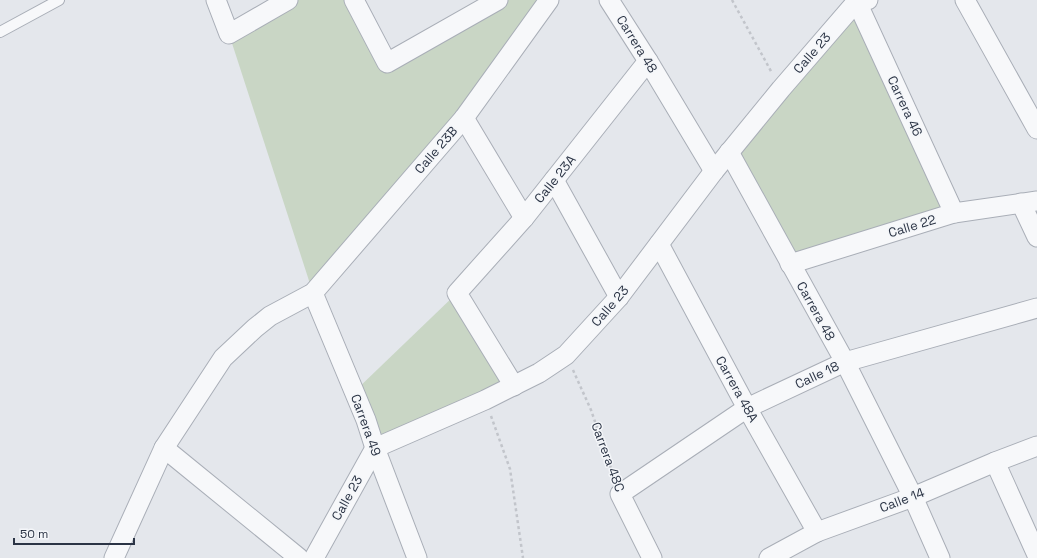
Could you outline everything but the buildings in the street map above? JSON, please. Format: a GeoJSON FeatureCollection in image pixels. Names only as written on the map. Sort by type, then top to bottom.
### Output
{"type":"FeatureCollection","features":[{"type":"Feature","properties":{"kind":"street"},"geometry":{"type":"LineString","coordinates":[[216,0],[229,34],[288,0]]}},
{"type":"Feature","properties":{"kind":"street"},"geometry":{"type":"LineString","coordinates":[[354,0],[387,63],[498,0]]}},
{"type":"Feature","properties":{"kind":"street","name":"Calle 23B"},"geometry":{"type":"LineString","coordinates":[[313,293],[464,118],[548,0]]}},
{"type":"Feature","properties":{"kind":"street","name":"Carrera 48"},"geometry":{"type":"LineString","coordinates":[[609,0],[648,61],[714,171]]}},
{"type":"Feature","properties":{"kind":"street","name":"Calle 23"},"geometry":{"type":"LineString","coordinates":[[314,558],[375,448],[514,386],[539,373],[566,355],[619,297],[714,171],[781,89],[860,0]]}},
{"type":"Feature","properties":{"kind":"street","name":"Carrera 46"},"geometry":{"type":"LineString","coordinates":[[860,0],[954,213]]}},
{"type":"Feature","properties":{"kind":"street"},"geometry":{"type":"LineString","coordinates":[[964,0],[1037,128]]}},
{"type":"Feature","properties":{"kind":"street","name":"Calle 23A"},"geometry":{"type":"LineString","coordinates":[[514,386],[457,293],[524,218],[648,61]]}},
{"type":"Feature","properties":{"kind":"street"},"geometry":{"type":"LineString","coordinates":[[464,118],[524,218]]}},
{"type":"Feature","properties":{"kind":"street","name":"Carrera 48"},"geometry":{"type":"LineString","coordinates":[[729,152],[845,362],[913,497],[940,558]]}},
{"type":"Feature","properties":{"kind":"street"},"geometry":{"type":"LineString","coordinates":[[554,180],[619,297]]}},
{"type":"Feature","properties":{"kind":"street"},"geometry":{"type":"LineString","coordinates":[[1029,202],[1037,237]]}},
{"type":"Feature","properties":{"kind":"street","name":"Calle 22"},"geometry":{"type":"LineString","coordinates":[[790,264],[954,213],[1029,202]]}},
{"type":"Feature","properties":{"kind":"street","name":"Carrera 48A"},"geometry":{"type":"LineString","coordinates":[[659,244],[747,408],[817,532]]}},
{"type":"Feature","properties":{"kind":"street"},"geometry":{"type":"LineString","coordinates":[[114,558],[164,448],[223,358],[254,328],[270,316],[313,293]]}},
{"type":"Feature","properties":{"kind":"street","name":"Carrera 49"},"geometry":{"type":"LineString","coordinates":[[313,293],[366,420],[375,448],[417,558]]}},
{"type":"Feature","properties":{"kind":"street","name":"Calle 18"},"geometry":{"type":"LineString","coordinates":[[620,494],[747,408],[845,362],[1037,308]]}},
{"type":"Feature","properties":{"kind":"street","name":"Calle 14"},"geometry":{"type":"LineString","coordinates":[[769,558],[817,532],[913,497],[1037,446]]}},
{"type":"Feature","properties":{"kind":"street"},"geometry":{"type":"LineString","coordinates":[[164,448],[299,558]]}},
{"type":"Feature","properties":{"kind":"street"},"geometry":{"type":"LineString","coordinates":[[995,462],[1037,555]]}},
{"type":"Feature","properties":{"kind":"street","name":"Carrera 48C"},"geometry":{"type":"LineString","coordinates":[[620,494],[652,558]]}},
{"type":"Feature","properties":{"kind":"lane"},"geometry":{"type":"LineString","coordinates":[[0,32],[59,0]]}},
{"type":"Feature","properties":{"kind":"path"},"geometry":{"type":"LineString","coordinates":[[732,0],[781,89]]}},
{"type":"Feature","properties":{"kind":"path","name":"Carrera 48C"},"geometry":{"type":"LineString","coordinates":[[566,355],[591,410],[620,494]]}},
{"type":"Feature","properties":{"kind":"path"},"geometry":{"type":"LineString","coordinates":[[485,400],[510,469],[523,558]]}},
{"type":"Feature","properties":{"kind":"green space"},"geometry":{"type":"Polygon","coordinates":[[[288,0],[354,0],[387,63],[498,0],[548,0],[313,293],[229,34],[288,0]]]}},
{"type":"Feature","properties":{"kind":"green space"},"geometry":{"type":"Polygon","coordinates":[[[857,1],[954,213],[790,264],[729,152],[857,1]]]}},
{"type":"Feature","properties":{"kind":"green space"},"geometry":{"type":"Polygon","coordinates":[[[457,293],[514,386],[375,448],[354,392],[457,293]]]}}]}
